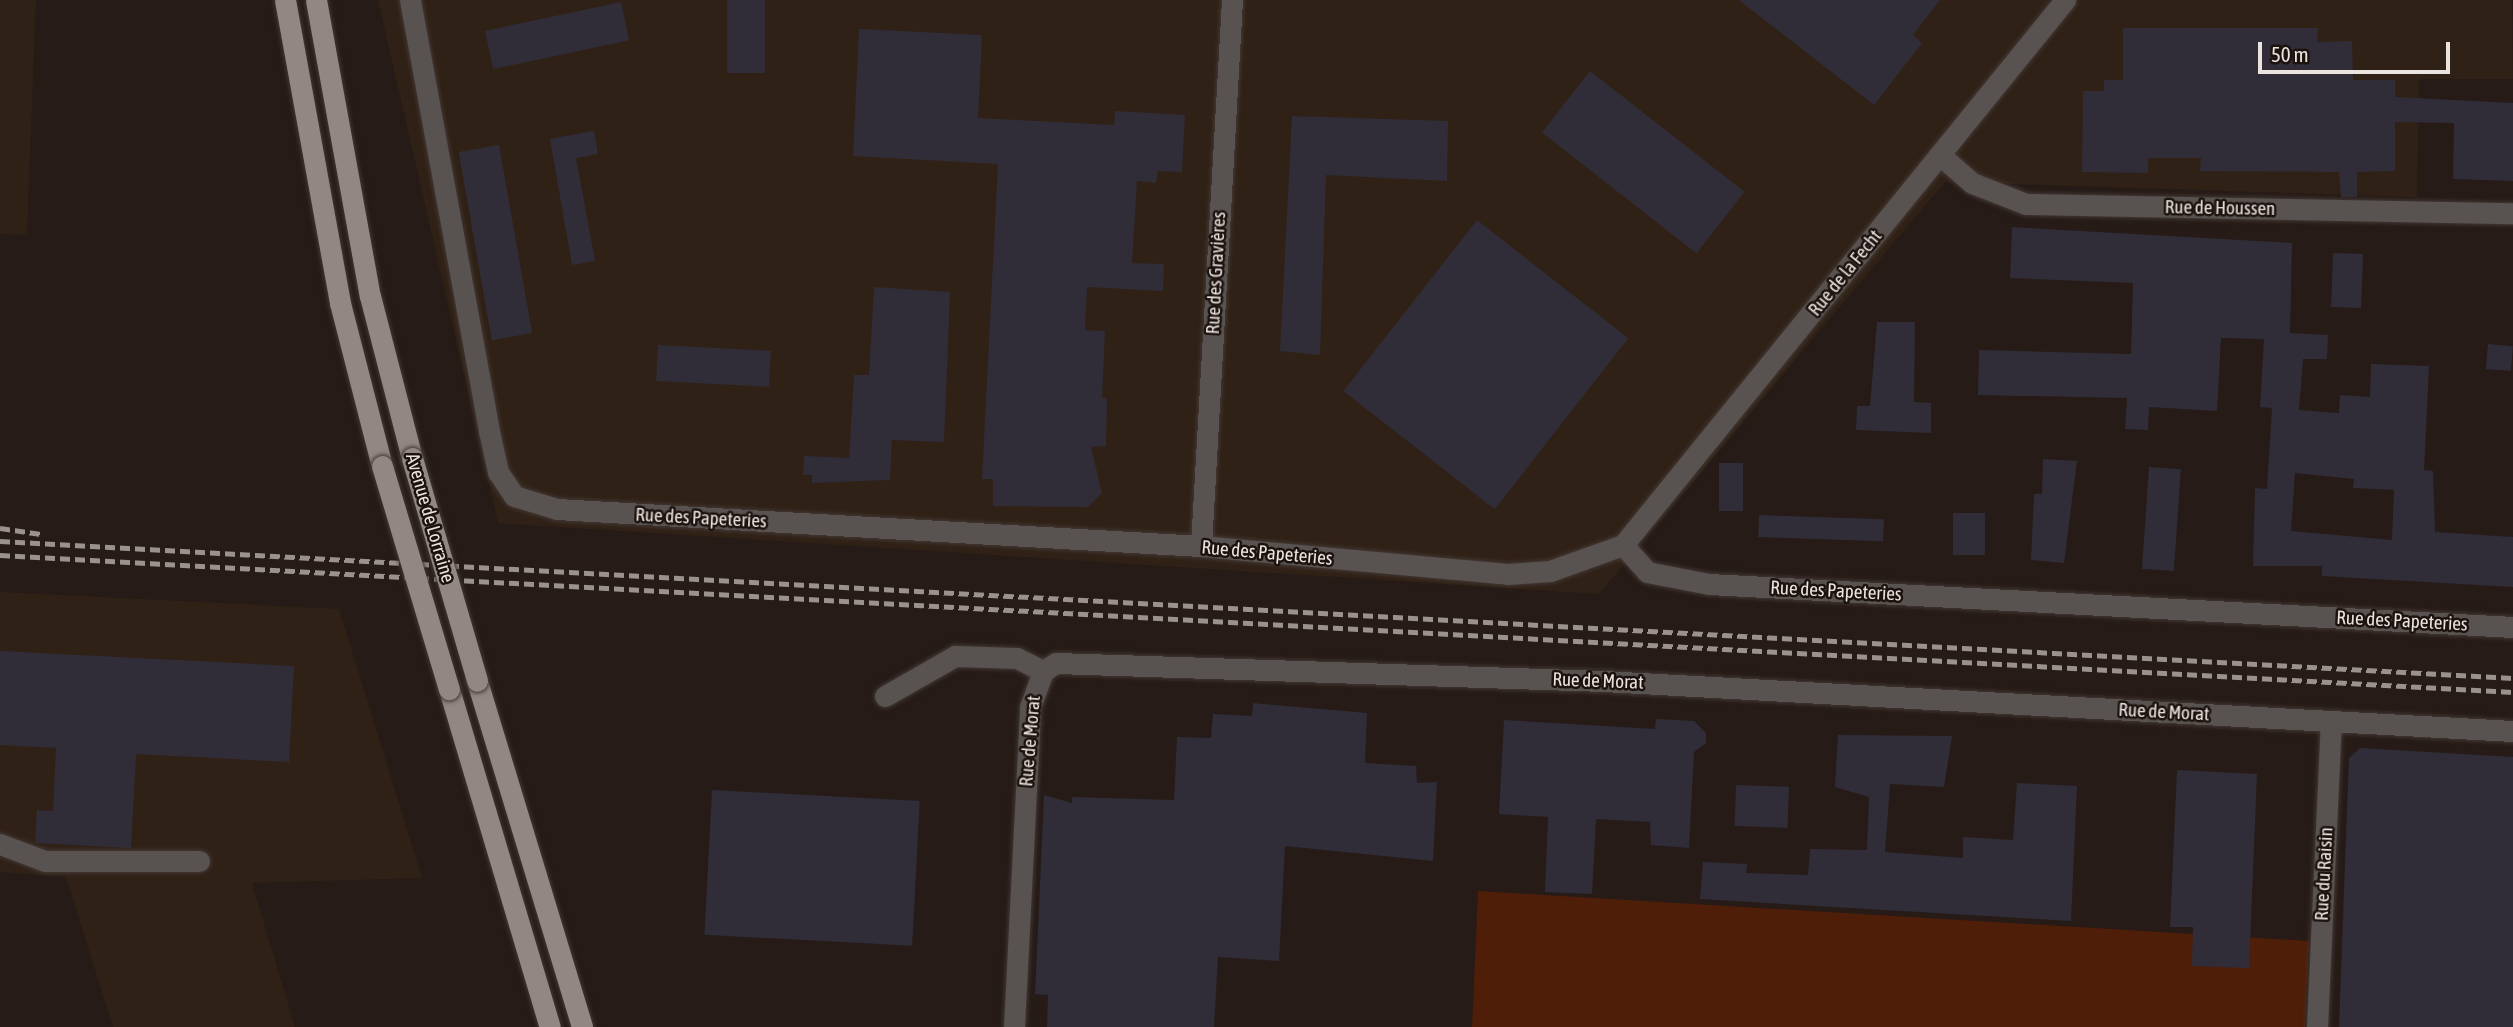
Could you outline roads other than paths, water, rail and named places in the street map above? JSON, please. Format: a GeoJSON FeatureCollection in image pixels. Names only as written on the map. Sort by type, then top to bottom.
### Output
{"type":"FeatureCollection","features":[{"type":"Feature","properties":{"kind":"main road","name":"Avenue de Lorraine"},"geometry":{"type":"LineString","coordinates":[[285,0],[340,303],[382,466],[550,1027]]}},
{"type":"Feature","properties":{"kind":"main road","name":"Avenue de Lorraine"},"geometry":{"type":"LineString","coordinates":[[316,0],[370,296],[412,458],[582,1027]]}},
{"type":"Feature","properties":{"kind":"street","name":"Rue des Papeteries"},"geometry":{"type":"LineString","coordinates":[[410,0],[498,472],[514,496],[557,509],[1201,547],[1508,575],[1550,571],[1623,545],[1647,572],[1709,584],[2513,627]]}},
{"type":"Feature","properties":{"kind":"street","name":"Rue des Gravières"},"geometry":{"type":"LineString","coordinates":[[1201,547],[1232,0]]}},
{"type":"Feature","properties":{"kind":"street","name":"Rue de la Fecht"},"geometry":{"type":"LineString","coordinates":[[1623,545],[2065,0]]}},
{"type":"Feature","properties":{"kind":"street","name":"Rue de Houssen"},"geometry":{"type":"LineString","coordinates":[[1941,156],[1972,183],[2026,204],[2513,213]]}},
{"type":"Feature","properties":{"kind":"street"},"geometry":{"type":"LineString","coordinates":[[885,696],[955,656],[1017,658],[1043,671]]}},
{"type":"Feature","properties":{"kind":"street","name":"Rue de Morat"},"geometry":{"type":"LineString","coordinates":[[1014,1027],[1030,707],[1043,671],[1056,663],[1093,660],[2513,732]]}},
{"type":"Feature","properties":{"kind":"street","name":"Rue du Raisin"},"geometry":{"type":"LineString","coordinates":[[2317,1027],[2331,722]]}},
{"type":"Feature","properties":{"kind":"street"},"geometry":{"type":"LineString","coordinates":[[0,844],[45,860],[199,861]]}},
{"type":"Feature","properties":{"kind":"railway"},"geometry":{"type":"LineString","coordinates":[[0,528],[41,534]]}},
{"type":"Feature","properties":{"kind":"railway"},"geometry":{"type":"LineString","coordinates":[[0,541],[2513,678]]}},
{"type":"Feature","properties":{"kind":"railway"},"geometry":{"type":"LineString","coordinates":[[0,555],[2513,692]]}}]}
